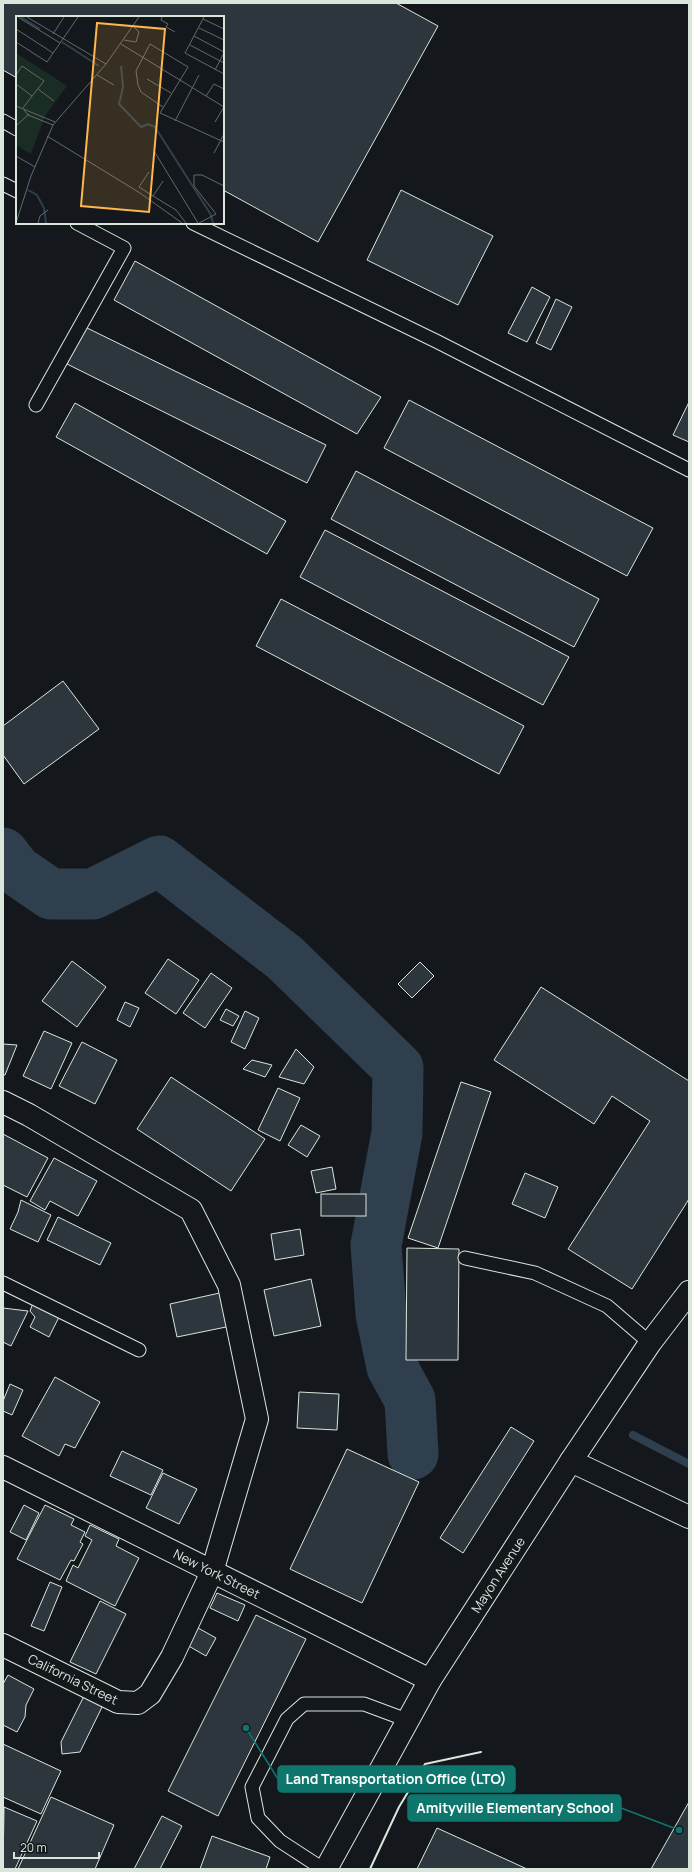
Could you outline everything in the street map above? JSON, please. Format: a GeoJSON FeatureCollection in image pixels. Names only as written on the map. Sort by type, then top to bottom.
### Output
{"type":"FeatureCollection","features":[{"type":"Feature","properties":{"kind":"street","name":"California Street"},"geometry":{"type":"LineString","coordinates":[[3,1102],[29,1115],[191,1210],[229,1285],[256,1419],[212,1572],[172,1657],[150,1694],[138,1703],[118,1702],[3,1645]]}},
{"type":"Feature","properties":{"kind":"street","name":"Mayon Avenue"},"geometry":{"type":"LineString","coordinates":[[324,1869],[430,1680],[650,1342],[689,1292]]}},
{"type":"Feature","properties":{"kind":"street"},"geometry":{"type":"LineString","coordinates":[[571,1462],[689,1517]]}},
{"type":"Feature","properties":{"kind":"street","name":"New York Street"},"geometry":{"type":"LineString","coordinates":[[3,1467],[430,1680]]}},
{"type":"Feature","properties":{"kind":"lane"},"geometry":{"type":"LineString","coordinates":[[3,121],[16,128]]}},
{"type":"Feature","properties":{"kind":"lane"},"geometry":{"type":"LineString","coordinates":[[3,184],[16,190]]}},
{"type":"Feature","properties":{"kind":"lane"},"geometry":{"type":"LineString","coordinates":[[36,405],[124,248],[79,224]]}},
{"type":"Feature","properties":{"kind":"lane"},"geometry":{"type":"LineString","coordinates":[[195,224],[438,342],[689,470]]}},
{"type":"Feature","properties":{"kind":"lane"},"geometry":{"type":"LineString","coordinates":[[466,1258],[535,1272],[607,1306],[650,1342]]}},
{"type":"Feature","properties":{"kind":"lane"},"geometry":{"type":"LineString","coordinates":[[3,1283],[139,1350]]}},
{"type":"Feature","properties":{"kind":"lane"},"geometry":{"type":"LineString","coordinates":[[324,1869],[280,1841],[258,1818],[252,1787],[287,1719],[304,1704],[364,1704],[407,1720]]}},
{"type":"Feature","properties":{"kind":"building"},"geometry":{"type":"Polygon","coordinates":[[[3,3],[396,3],[438,26],[318,242],[224,191],[224,16],[16,16],[16,77],[3,70],[3,3]]]}},
{"type":"Feature","properties":{"kind":"building"},"geometry":{"type":"Polygon","coordinates":[[[401,190],[493,236],[458,305],[367,260],[401,190]]]}},
{"type":"Feature","properties":{"kind":"building"},"geometry":{"type":"Polygon","coordinates":[[[135,261],[381,397],[357,434],[114,300],[135,261]]]}},
{"type":"Feature","properties":{"kind":"building"},"geometry":{"type":"Polygon","coordinates":[[[532,287],[550,297],[527,342],[508,333],[532,287]]]}},
{"type":"Feature","properties":{"kind":"building"},"geometry":{"type":"Polygon","coordinates":[[[556,299],[572,307],[551,350],[536,343],[556,299]]]}},
{"type":"Feature","properties":{"kind":"building"},"geometry":{"type":"Polygon","coordinates":[[[85,327],[326,445],[307,483],[67,364],[85,327]]]}},
{"type":"Feature","properties":{"kind":"building"},"geometry":{"type":"Polygon","coordinates":[[[409,400],[653,528],[627,576],[384,448],[409,400]]]}},
{"type":"Feature","properties":{"kind":"building"},"geometry":{"type":"Polygon","coordinates":[[[689,402],[689,442],[673,435],[689,402]]]}},
{"type":"Feature","properties":{"kind":"building"},"geometry":{"type":"Polygon","coordinates":[[[75,403],[286,521],[267,554],[56,437],[75,403]]]}},
{"type":"Feature","properties":{"kind":"building"},"geometry":{"type":"Polygon","coordinates":[[[356,471],[599,599],[574,647],[331,519],[356,471]]]}},
{"type":"Feature","properties":{"kind":"building"},"geometry":{"type":"Polygon","coordinates":[[[325,530],[569,657],[543,705],[300,577],[325,530]]]}},
{"type":"Feature","properties":{"kind":"building"},"geometry":{"type":"Polygon","coordinates":[[[281,599],[524,726],[499,774],[256,646],[281,599]]]}},
{"type":"Feature","properties":{"kind":"building"},"geometry":{"type":"Polygon","coordinates":[[[63,681],[99,729],[24,784],[3,755],[3,726],[63,681]]]}},
{"type":"Feature","properties":{"kind":"building"},"geometry":{"type":"Polygon","coordinates":[[[168,959],[199,980],[176,1014],[145,993],[168,959]]]}},
{"type":"Feature","properties":{"kind":"building"},"geometry":{"type":"Polygon","coordinates":[[[72,961],[106,987],[77,1027],[42,1001],[72,961]]]}},
{"type":"Feature","properties":{"kind":"building"},"geometry":{"type":"Polygon","coordinates":[[[420,962],[434,976],[412,998],[398,984],[420,962]]]}},
{"type":"Feature","properties":{"kind":"building"},"geometry":{"type":"Polygon","coordinates":[[[211,973],[232,988],[205,1028],[183,1013],[211,973]]]}},
{"type":"Feature","properties":{"kind":"building"},"geometry":{"type":"Polygon","coordinates":[[[541,987],[689,1081],[689,1199],[632,1289],[568,1249],[650,1121],[612,1096],[594,1124],[494,1060],[541,987]]]}},
{"type":"Feature","properties":{"kind":"building"},"geometry":{"type":"Polygon","coordinates":[[[125,1002],[139,1008],[130,1027],[117,1020],[125,1002]]]}},
{"type":"Feature","properties":{"kind":"building"},"geometry":{"type":"Polygon","coordinates":[[[226,1009],[239,1016],[233,1026],[220,1020],[226,1009]]]}},
{"type":"Feature","properties":{"kind":"building"},"geometry":{"type":"Polygon","coordinates":[[[245,1011],[259,1018],[245,1049],[231,1042],[245,1011]]]}},
{"type":"Feature","properties":{"kind":"building"},"geometry":{"type":"Polygon","coordinates":[[[44,1031],[72,1043],[51,1089],[23,1076],[44,1031]]]}},
{"type":"Feature","properties":{"kind":"building"},"geometry":{"type":"Polygon","coordinates":[[[82,1042],[117,1060],[95,1104],[59,1086],[82,1042]]]}},
{"type":"Feature","properties":{"kind":"building"},"geometry":{"type":"Polygon","coordinates":[[[3,1044],[17,1045],[5,1075],[3,1075],[3,1044]]]}},
{"type":"Feature","properties":{"kind":"building"},"geometry":{"type":"Polygon","coordinates":[[[296,1049],[314,1067],[304,1084],[279,1077],[296,1049]]]}},
{"type":"Feature","properties":{"kind":"building"},"geometry":{"type":"Polygon","coordinates":[[[252,1060],[272,1065],[265,1077],[243,1069],[252,1060]]]}},
{"type":"Feature","properties":{"kind":"building"},"geometry":{"type":"Polygon","coordinates":[[[171,1077],[265,1139],[231,1191],[137,1129],[171,1077]]]}},
{"type":"Feature","properties":{"kind":"building"},"geometry":{"type":"Polygon","coordinates":[[[461,1082],[491,1092],[438,1248],[408,1238],[461,1082]]]}},
{"type":"Feature","properties":{"kind":"building"},"geometry":{"type":"Polygon","coordinates":[[[278,1088],[300,1098],[280,1141],[258,1130],[278,1088]]]}},
{"type":"Feature","properties":{"kind":"building"},"geometry":{"type":"Polygon","coordinates":[[[301,1125],[320,1136],[307,1157],[288,1145],[301,1125]]]}},
{"type":"Feature","properties":{"kind":"building"},"geometry":{"type":"Polygon","coordinates":[[[3,1134],[48,1158],[27,1197],[3,1185],[3,1134]]]}},
{"type":"Feature","properties":{"kind":"building"},"geometry":{"type":"Polygon","coordinates":[[[54,1158],[97,1181],[78,1216],[50,1201],[45,1210],[30,1201],[54,1158]]]}},
{"type":"Feature","properties":{"kind":"building"},"geometry":{"type":"Polygon","coordinates":[[[332,1167],[336,1189],[316,1193],[311,1171],[332,1167]]]}},
{"type":"Feature","properties":{"kind":"building"},"geometry":{"type":"Polygon","coordinates":[[[525,1173],[558,1187],[545,1218],[512,1204],[525,1173]]]}},
{"type":"Feature","properties":{"kind":"building"},"geometry":{"type":"Polygon","coordinates":[[[321,1194],[366,1194],[366,1216],[321,1216],[321,1194]]]}},
{"type":"Feature","properties":{"kind":"building"},"geometry":{"type":"Polygon","coordinates":[[[21,1200],[51,1215],[38,1242],[10,1229],[18,1212],[21,1200]]]}},
{"type":"Feature","properties":{"kind":"building"},"geometry":{"type":"Polygon","coordinates":[[[58,1217],[111,1243],[100,1265],[47,1240],[58,1217]]]}},
{"type":"Feature","properties":{"kind":"building"},"geometry":{"type":"Polygon","coordinates":[[[300,1229],[304,1255],[275,1260],[271,1234],[300,1229]]]}},
{"type":"Feature","properties":{"kind":"building"},"geometry":{"type":"Polygon","coordinates":[[[407,1248],[459,1249],[458,1360],[406,1360],[407,1248]]]}},
{"type":"Feature","properties":{"kind":"building"},"geometry":{"type":"Polygon","coordinates":[[[311,1279],[321,1326],[274,1336],[264,1290],[311,1279]]]}},
{"type":"Feature","properties":{"kind":"building"},"geometry":{"type":"Polygon","coordinates":[[[224,1292],[231,1326],[177,1337],[170,1304],[224,1292]]]}},
{"type":"Feature","properties":{"kind":"building"},"geometry":{"type":"Polygon","coordinates":[[[33,1303],[59,1317],[49,1337],[30,1327],[35,1317],[30,1311],[33,1303]]]}},
{"type":"Feature","properties":{"kind":"building"},"geometry":{"type":"Polygon","coordinates":[[[3,1308],[28,1311],[11,1346],[3,1342],[3,1308]]]}},
{"type":"Feature","properties":{"kind":"building"},"geometry":{"type":"Polygon","coordinates":[[[55,1377],[100,1402],[75,1448],[65,1444],[59,1456],[22,1436],[55,1377]]]}},
{"type":"Feature","properties":{"kind":"building"},"geometry":{"type":"Polygon","coordinates":[[[10,1384],[23,1390],[12,1415],[3,1411],[3,1401],[10,1384]]]}},
{"type":"Feature","properties":{"kind":"building"},"geometry":{"type":"Polygon","coordinates":[[[299,1392],[339,1394],[337,1430],[297,1428],[299,1392]]]}},
{"type":"Feature","properties":{"kind":"building"},"geometry":{"type":"Polygon","coordinates":[[[511,1427],[534,1441],[463,1553],[440,1538],[511,1427]]]}},
{"type":"Feature","properties":{"kind":"building"},"geometry":{"type":"Polygon","coordinates":[[[347,1449],[419,1482],[362,1603],[290,1569],[347,1449]]]}},
{"type":"Feature","properties":{"kind":"building"},"geometry":{"type":"Polygon","coordinates":[[[122,1451],[163,1470],[151,1495],[110,1476],[122,1451]]]}},
{"type":"Feature","properties":{"kind":"building"},"geometry":{"type":"Polygon","coordinates":[[[163,1473],[197,1489],[179,1524],[146,1508],[163,1473]]]}},
{"type":"Feature","properties":{"kind":"building"},"geometry":{"type":"Polygon","coordinates":[[[24,1505],[39,1513],[26,1540],[10,1532],[24,1505]]]}},
{"type":"Feature","properties":{"kind":"building"},"geometry":{"type":"Polygon","coordinates":[[[45,1505],[74,1519],[71,1525],[85,1532],[80,1542],[83,1544],[74,1561],[71,1560],[60,1580],[17,1559],[45,1505]]]}},
{"type":"Feature","properties":{"kind":"building"},"geometry":{"type":"Polygon","coordinates":[[[90,1525],[119,1539],[116,1546],[139,1558],[115,1606],[66,1581],[73,1565],[78,1568],[92,1540],[85,1536],[90,1525]]]}},
{"type":"Feature","properties":{"kind":"building"},"geometry":{"type":"Polygon","coordinates":[[[50,1582],[62,1587],[44,1631],[31,1626],[50,1582]]]}},
{"type":"Feature","properties":{"kind":"building"},"geometry":{"type":"Polygon","coordinates":[[[217,1593],[245,1605],[238,1621],[210,1608],[217,1593]]]}},
{"type":"Feature","properties":{"kind":"building"},"geometry":{"type":"Polygon","coordinates":[[[100,1601],[126,1614],[96,1674],[70,1662],[100,1601]]]}},
{"type":"Feature","properties":{"kind":"building"},"geometry":{"type":"Polygon","coordinates":[[[256,1615],[306,1639],[218,1816],[168,1791],[256,1615]]]}},
{"type":"Feature","properties":{"kind":"building"},"geometry":{"type":"Polygon","coordinates":[[[191,1624],[216,1638],[206,1656],[180,1641],[191,1624]]]}},
{"type":"Feature","properties":{"kind":"building"},"geometry":{"type":"Polygon","coordinates":[[[8,1675],[34,1689],[26,1705],[25,1717],[17,1732],[3,1725],[3,1684],[8,1675]]]}},
{"type":"Feature","properties":{"kind":"building"},"geometry":{"type":"Polygon","coordinates":[[[85,1694],[104,1703],[80,1752],[62,1754],[61,1742],[85,1694]]]}},
{"type":"Feature","properties":{"kind":"building"},"geometry":{"type":"Polygon","coordinates":[[[3,1744],[61,1771],[41,1814],[3,1797],[3,1744]]]}},
{"type":"Feature","properties":{"kind":"building"},"geometry":{"type":"Polygon","coordinates":[[[51,1797],[114,1825],[95,1869],[18,1869],[51,1797]]]}},
{"type":"Feature","properties":{"kind":"building"},"geometry":{"type":"Polygon","coordinates":[[[689,1802],[689,1869],[651,1869],[689,1802]]]}},
{"type":"Feature","properties":{"kind":"building"},"geometry":{"type":"Polygon","coordinates":[[[4,1807],[37,1821],[15,1869],[3,1869],[4,1807]]]}},
{"type":"Feature","properties":{"kind":"building"},"geometry":{"type":"Polygon","coordinates":[[[162,1816],[182,1826],[160,1869],[134,1869],[162,1816]]]}},
{"type":"Feature","properties":{"kind":"building"},"geometry":{"type":"Polygon","coordinates":[[[437,1828],[527,1869],[417,1869],[437,1828]]]}},
{"type":"Feature","properties":{"kind":"building"},"geometry":{"type":"Polygon","coordinates":[[[212,1836],[270,1857],[266,1869],[200,1869],[212,1836]]]}},
{"type":"Feature","properties":{"kind":"waterway"},"geometry":{"type":"LineString","coordinates":[[3,853],[16,870],[51,894],[93,894],[159,861],[285,958],[398,1068],[397,1133],[376,1245],[381,1314],[392,1367],[410,1400],[413,1454]]}},
{"type":"Feature","properties":{"kind":"waterway"},"geometry":{"type":"LineString","coordinates":[[633,1435],[689,1464]]}},
{"type":"Feature","properties":{"kind":"wall"},"geometry":{"type":"LineString","coordinates":[[370,1869],[399,1807],[425,1764],[481,1752]]}},
{"type":"Feature","properties":{"kind":"place","name":"Land Transportation Office (LTO)"},"geometry":{"type":"Point","coordinates":[246,1728]}},
{"type":"Feature","properties":{"kind":"place","name":"Amityville Elementary School"},"geometry":{"type":"Point","coordinates":[679,1830]}}]}
